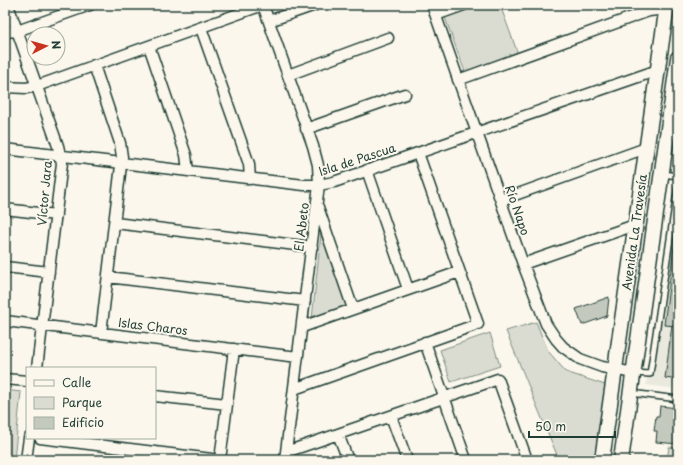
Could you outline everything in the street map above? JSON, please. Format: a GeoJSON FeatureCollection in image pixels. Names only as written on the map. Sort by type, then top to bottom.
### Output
{"type":"FeatureCollection","features":[{"type":"Feature","properties":{"kind":"street","name":"Víctor Jara"},"geometry":{"type":"LineString","coordinates":[[8,5],[60,156],[62,167],[37,367]]}},
{"type":"Feature","properties":{"kind":"street"},"geometry":{"type":"LineString","coordinates":[[5,32],[17,31],[73,8],[90,5]]}},
{"type":"Feature","properties":{"kind":"street"},"geometry":{"type":"LineString","coordinates":[[5,87],[26,88],[36,86],[263,5]]}},
{"type":"Feature","properties":{"kind":"street","name":"El Abeto"},"geometry":{"type":"LineString","coordinates":[[263,5],[318,165],[319,185],[317,204],[286,456]]}},
{"type":"Feature","properties":{"kind":"street"},"geometry":{"type":"LineString","coordinates":[[269,21],[314,5]]}},
{"type":"Feature","properties":{"kind":"street","name":"Río Napo"},"geometry":{"type":"LineString","coordinates":[[432,5],[523,264],[546,324],[556,339],[580,359],[591,364],[634,373]]}},
{"type":"Feature","properties":{"kind":"street"},"geometry":{"type":"LineString","coordinates":[[436,15],[464,5]]}},
{"type":"Feature","properties":{"kind":"street"},"geometry":{"type":"LineString","coordinates":[[458,80],[649,11],[667,7]]}},
{"type":"Feature","properties":{"kind":"street","name":"Avenida La Travesía"},"geometry":{"type":"LineString","coordinates":[[602,460],[667,7]]}},
{"type":"Feature","properties":{"kind":"street"},"geometry":{"type":"LineString","coordinates":[[201,28],[249,164],[250,179]]}},
{"type":"Feature","properties":{"kind":"street"},"geometry":{"type":"LineString","coordinates":[[288,75],[388,38]]}},
{"type":"Feature","properties":{"kind":"street"},"geometry":{"type":"LineString","coordinates":[[149,46],[186,155],[188,171]]}},
{"type":"Feature","properties":{"kind":"street","name":"Avenida La Travesía"},"geometry":{"type":"LineString","coordinates":[[621,460],[678,58]]}},
{"type":"Feature","properties":{"kind":"street"},"geometry":{"type":"LineString","coordinates":[[94,65],[122,151],[122,163],[101,333]]}},
{"type":"Feature","properties":{"kind":"street"},"geometry":{"type":"LineString","coordinates":[[658,70],[667,77],[674,90]]}},
{"type":"Feature","properties":{"kind":"street","name":"Isla de Pascua"},"geometry":{"type":"LineString","coordinates":[[5,149],[250,179],[304,185],[319,185],[334,182],[658,70]]}},
{"type":"Feature","properties":{"kind":"street"},"geometry":{"type":"LineString","coordinates":[[306,129],[405,94]]}},
{"type":"Feature","properties":{"kind":"street"},"geometry":{"type":"LineString","coordinates":[[501,200],[646,148]]}},
{"type":"Feature","properties":{"kind":"street"},"geometry":{"type":"LineString","coordinates":[[294,389],[478,324],[418,153]]}},
{"type":"Feature","properties":{"kind":"street"},"geometry":{"type":"LineString","coordinates":[[368,170],[408,289]]}},
{"type":"Feature","properties":{"kind":"street"},"geometry":{"type":"LineString","coordinates":[[317,204],[353,309]]}},
{"type":"Feature","properties":{"kind":"street"},"geometry":{"type":"LineString","coordinates":[[5,209],[56,215]]}},
{"type":"Feature","properties":{"kind":"street"},"geometry":{"type":"LineString","coordinates":[[115,223],[312,247]]}},
{"type":"Feature","properties":{"kind":"street"},"geometry":{"type":"LineString","coordinates":[[523,264],[635,225]]}},
{"type":"Feature","properties":{"kind":"street"},"geometry":{"type":"LineString","coordinates":[[5,267],[49,272]]}},
{"type":"Feature","properties":{"kind":"street"},"geometry":{"type":"LineString","coordinates":[[302,327],[460,272]]}},
{"type":"Feature","properties":{"kind":"street"},"geometry":{"type":"LineString","coordinates":[[108,278],[305,301]]}},
{"type":"Feature","properties":{"kind":"street","name":"Islas Charos"},"geometry":{"type":"LineString","coordinates":[[5,321],[298,357]]}},
{"type":"Feature","properties":{"kind":"street"},"geometry":{"type":"LineString","coordinates":[[424,342],[466,460]]}},
{"type":"Feature","properties":{"kind":"street"},"geometry":{"type":"LineString","coordinates":[[48,439],[220,460],[234,349]]}},
{"type":"Feature","properties":{"kind":"street"},"geometry":{"type":"LineString","coordinates":[[5,379],[26,381]]}},
{"type":"Feature","properties":{"kind":"street"},"geometry":{"type":"LineString","coordinates":[[286,456],[338,434],[498,379],[526,460]]}},
{"type":"Feature","properties":{"kind":"street"},"geometry":{"type":"LineString","coordinates":[[156,396],[227,404]]}},
{"type":"Feature","properties":{"kind":"street"},"geometry":{"type":"LineString","coordinates":[[391,416],[407,460]]}},
{"type":"Feature","properties":{"kind":"street"},"geometry":{"type":"LineString","coordinates":[[338,434],[348,460]]}},
{"type":"Feature","properties":{"kind":"street"},"geometry":{"type":"LineString","coordinates":[[26,460],[29,439]]}},
{"type":"Feature","properties":{"kind":"lane"},"geometry":{"type":"LineString","coordinates":[[662,174],[678,176]]}},
{"type":"Feature","properties":{"kind":"lane"},"geometry":{"type":"LineString","coordinates":[[634,373],[650,374],[678,185]]}},
{"type":"Feature","properties":{"kind":"lane"},"geometry":{"type":"LineString","coordinates":[[631,393],[678,399]]}},
{"type":"Feature","properties":{"kind":"shaded area"},"geometry":{"type":"Polygon","coordinates":[[[678,167],[678,389],[646,385],[678,167]]]}},
{"type":"Feature","properties":{"kind":"green space"},"geometry":{"type":"Polygon","coordinates":[[[475,5],[500,5],[518,54],[465,72],[444,15],[475,5]]]}},
{"type":"Feature","properties":{"kind":"green space"},"geometry":{"type":"Polygon","coordinates":[[[321,234],[347,306],[312,319],[321,234]]]}},
{"type":"Feature","properties":{"kind":"green space"},"geometry":{"type":"Polygon","coordinates":[[[536,322],[548,351],[566,372],[605,385],[595,460],[559,460],[506,331],[536,322]]]}},
{"type":"Feature","properties":{"kind":"green space"},"geometry":{"type":"Polygon","coordinates":[[[490,333],[500,366],[451,382],[440,350],[490,333]]]}},
{"type":"Feature","properties":{"kind":"green space"},"geometry":{"type":"Polygon","coordinates":[[[5,390],[21,392],[14,460],[5,460],[5,390]]]}},
{"type":"Feature","properties":{"kind":"green space"},"geometry":{"type":"Polygon","coordinates":[[[669,447],[678,448],[678,460],[667,460],[669,447]]]}},
{"type":"Feature","properties":{"kind":"building"},"geometry":{"type":"Polygon","coordinates":[[[675,239],[678,240],[678,326],[664,325],[675,239]]]}},
{"type":"Feature","properties":{"kind":"building"},"geometry":{"type":"Polygon","coordinates":[[[609,297],[607,316],[582,325],[576,309],[609,297]]]}},
{"type":"Feature","properties":{"kind":"building"},"geometry":{"type":"Polygon","coordinates":[[[672,325],[678,326],[678,380],[665,378],[672,325]]]}},
{"type":"Feature","properties":{"kind":"building"},"geometry":{"type":"Polygon","coordinates":[[[660,406],[678,408],[678,444],[656,442],[657,431],[654,431],[656,416],[659,416],[660,406]]]}}]}
